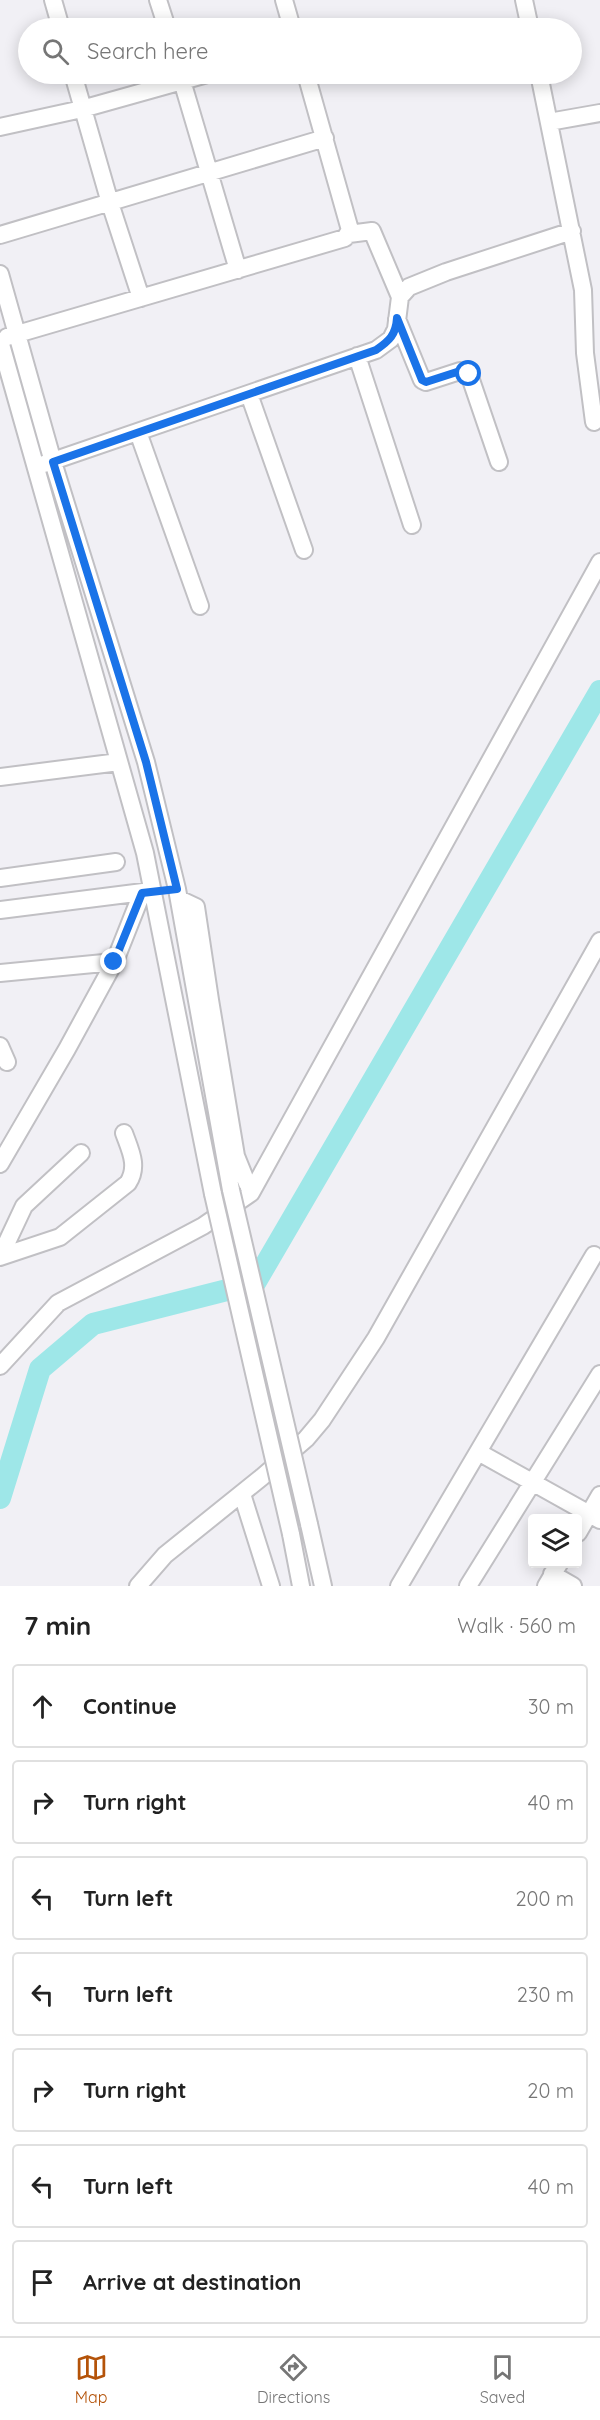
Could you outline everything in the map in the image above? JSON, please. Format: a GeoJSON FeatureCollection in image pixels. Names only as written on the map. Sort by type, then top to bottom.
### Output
{"type":"FeatureCollection","features":[{"type":"Feature","properties":{"kind":"street"},"geometry":{"type":"LineString","coordinates":[[53,0],[58,18]]}},
{"type":"Feature","properties":{"kind":"street"},"geometry":{"type":"LineString","coordinates":[[158,0],[164,18]]}},
{"type":"Feature","properties":{"kind":"street"},"geometry":{"type":"LineString","coordinates":[[284,0],[289,18]]}},
{"type":"Feature","properties":{"kind":"street"},"geometry":{"type":"LineString","coordinates":[[524,0],[528,18]]}},
{"type":"Feature","properties":{"kind":"street"},"geometry":{"type":"LineString","coordinates":[[76,84],[110,203],[141,298]]}},
{"type":"Feature","properties":{"kind":"street"},"geometry":{"type":"LineString","coordinates":[[0,127],[82,109],[159,84]]}},
{"type":"Feature","properties":{"kind":"street"},"geometry":{"type":"LineString","coordinates":[[183,84],[238,270]]}},
{"type":"Feature","properties":{"kind":"street"},"geometry":{"type":"LineString","coordinates":[[309,84],[350,230],[349,234]]}},
{"type":"Feature","properties":{"kind":"street"},"geometry":{"type":"LineString","coordinates":[[541,84],[583,290],[585,353],[594,422]]}},
{"type":"Feature","properties":{"kind":"street"},"geometry":{"type":"LineString","coordinates":[[549,123],[600,113]]}},
{"type":"Feature","properties":{"kind":"street"},"geometry":{"type":"LineString","coordinates":[[0,235],[325,138]]}},
{"type":"Feature","properties":{"kind":"street"},"geometry":{"type":"LineString","coordinates":[[35,467],[376,350],[391,339],[396,328],[400,297],[372,231],[349,234],[345,238],[0,340],[35,467],[145,853],[147,892],[301,1586]]}},
{"type":"Feature","properties":{"kind":"street"},"geometry":{"type":"LineString","coordinates":[[400,297],[409,287],[446,272],[572,231]]}},
{"type":"Feature","properties":{"kind":"street"},"geometry":{"type":"LineString","coordinates":[[0,274],[53,462],[146,762],[178,894],[231,1190],[323,1586]]}},
{"type":"Feature","properties":{"kind":"street"},"geometry":{"type":"LineString","coordinates":[[397,318],[422,380],[426,382],[460,371],[469,374],[499,462]]}},
{"type":"Feature","properties":{"kind":"street"},"geometry":{"type":"LineString","coordinates":[[357,356],[412,525]]}},
{"type":"Feature","properties":{"kind":"street"},"geometry":{"type":"LineString","coordinates":[[249,394],[304,550]]}},
{"type":"Feature","properties":{"kind":"street"},"geometry":{"type":"LineString","coordinates":[[138,432],[200,606]]}},
{"type":"Feature","properties":{"kind":"street"},"geometry":{"type":"LineString","coordinates":[[0,1366],[58,1303],[203,1226],[250,1193],[600,562]]}},
{"type":"Feature","properties":{"kind":"street"},"geometry":{"type":"LineString","coordinates":[[0,777],[119,762]]}},
{"type":"Feature","properties":{"kind":"street"},"geometry":{"type":"LineString","coordinates":[[0,878],[116,862]]}},
{"type":"Feature","properties":{"kind":"street"},"geometry":{"type":"LineString","coordinates":[[0,1164],[67,1049],[114,962],[147,892]]}},
{"type":"Feature","properties":{"kind":"street"},"geometry":{"type":"LineString","coordinates":[[0,910],[147,892],[178,894],[196,906],[236,1156],[250,1193]]}},
{"type":"Feature","properties":{"kind":"street"},"geometry":{"type":"LineString","coordinates":[[138,1586],[165,1555],[242,1494],[315,1429],[376,1338],[600,940]]}},
{"type":"Feature","properties":{"kind":"street"},"geometry":{"type":"LineString","coordinates":[[0,973],[114,962]]}},
{"type":"Feature","properties":{"kind":"street"},"geometry":{"type":"LineString","coordinates":[[0,1257],[60,1237],[128,1183],[133,1175],[134,1166],[124,1133]]}},
{"type":"Feature","properties":{"kind":"street"},"geometry":{"type":"LineString","coordinates":[[0,1257],[24,1206],[81,1153]]}},
{"type":"Feature","properties":{"kind":"street"},"geometry":{"type":"LineString","coordinates":[[399,1586],[480,1453],[594,1255]]}},
{"type":"Feature","properties":{"kind":"street"},"geometry":{"type":"LineString","coordinates":[[468,1586],[600,1374]]}},
{"type":"Feature","properties":{"kind":"street"},"geometry":{"type":"LineString","coordinates":[[480,1453],[595,1517]]}},
{"type":"Feature","properties":{"kind":"street"},"geometry":{"type":"LineString","coordinates":[[242,1494],[271,1586]]}},
{"type":"Feature","properties":{"kind":"street"},"geometry":{"type":"LineString","coordinates":[[582,1529],[595,1517],[600,1495]]}},
{"type":"Feature","properties":{"kind":"street"},"geometry":{"type":"LineString","coordinates":[[552,1574],[573,1586]]}},
{"type":"Feature","properties":{"kind":"waterway"},"geometry":{"type":"LineString","coordinates":[[0,1498],[40,1369],[93,1324],[255,1283],[600,691]]}},
{"type":"Feature","properties":{"kind":"route"},"geometry":{"type":"LineString","coordinates":[[114,962],[142,893],[177,889],[146,762],[53,462],[376,350],[391,339],[397,318],[418,376],[422,380],[426,382],[460,371],[469,374]]}}]}
